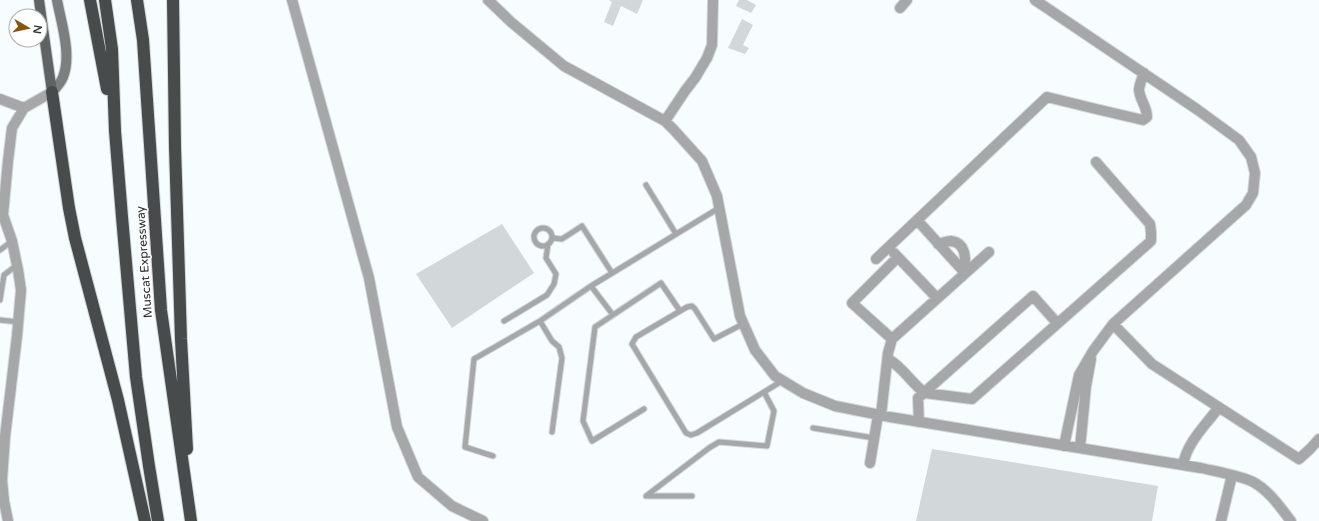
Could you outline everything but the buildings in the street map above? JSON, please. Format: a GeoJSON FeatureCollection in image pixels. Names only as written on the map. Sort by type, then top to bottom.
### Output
{"type":"FeatureCollection","features":[{"type":"Feature","properties":{"kind":"highway"},"geometry":{"type":"LineString","coordinates":[[90,0],[115,131]]}},
{"type":"Feature","properties":{"kind":"highway","name":"Muscat Expressway"},"geometry":{"type":"LineString","coordinates":[[105,0],[112,49],[115,131],[136,377],[158,521]]}},
{"type":"Feature","properties":{"kind":"highway","name":"Muscat Expressway"},"geometry":{"type":"LineString","coordinates":[[136,0],[143,40],[161,310],[191,521]]}},
{"type":"Feature","properties":{"kind":"highway"},"geometry":{"type":"LineString","coordinates":[[141,0],[143,40]]}},
{"type":"Feature","properties":{"kind":"highway"},"geometry":{"type":"LineString","coordinates":[[173,0],[175,146],[188,506]]}},
{"type":"Feature","properties":{"kind":"highway"},"geometry":{"type":"LineString","coordinates":[[52,92],[75,238],[118,400],[144,521]]}},
{"type":"Feature","properties":{"kind":"main road"},"geometry":{"type":"LineString","coordinates":[[39,0],[52,92]]}},
{"type":"Feature","properties":{"kind":"main road"},"geometry":{"type":"LineString","coordinates":[[52,92],[63,79],[66,65],[65,41],[57,0]]}},
{"type":"Feature","properties":{"kind":"street"},"geometry":{"type":"LineString","coordinates":[[292,0],[369,278],[397,427],[418,477],[452,506],[483,521]]}},
{"type":"Feature","properties":{"kind":"street"},"geometry":{"type":"LineString","coordinates":[[488,0],[511,22],[564,66],[665,121],[702,161],[717,196],[740,316],[755,350],[775,376],[803,393],[835,406],[919,422],[1183,465],[1232,475],[1254,482],[1272,497],[1292,521]]}},
{"type":"Feature","properties":{"kind":"street"},"geometry":{"type":"LineString","coordinates":[[665,121],[707,58],[712,45],[712,0]]}},
{"type":"Feature","properties":{"kind":"street"},"geometry":{"type":"LineString","coordinates":[[900,8],[907,0]]}},
{"type":"Feature","properties":{"kind":"street"},"geometry":{"type":"LineString","coordinates":[[1035,0],[1198,110],[1238,140],[1251,157],[1256,173],[1253,193],[1246,205],[1113,324],[1092,351],[1079,375],[1064,446]]}},
{"type":"Feature","properties":{"kind":"street"},"geometry":{"type":"LineString","coordinates":[[876,259],[1047,97],[1096,110],[1143,120],[1147,117],[1147,110],[1139,90],[1144,73]]}},
{"type":"Feature","properties":{"kind":"street"},"geometry":{"type":"LineString","coordinates":[[8,521],[2,480],[5,437],[21,290],[12,241],[2,215],[12,128],[24,108],[52,92]]}},
{"type":"Feature","properties":{"kind":"street"},"geometry":{"type":"LineString","coordinates":[[0,99],[24,108]]}},
{"type":"Feature","properties":{"kind":"street"},"geometry":{"type":"LineString","coordinates":[[888,359],[896,364],[925,393],[972,399],[1150,241],[1150,224],[1096,162]]}},
{"type":"Feature","properties":{"kind":"street"},"geometry":{"type":"LineString","coordinates":[[917,220],[965,274]]}},
{"type":"Feature","properties":{"kind":"street"},"geometry":{"type":"LineString","coordinates":[[938,244],[951,241],[963,248],[965,258],[965,274]]}},
{"type":"Feature","properties":{"kind":"street"},"geometry":{"type":"LineString","coordinates":[[888,247],[937,298]]}},
{"type":"Feature","properties":{"kind":"street"},"geometry":{"type":"LineString","coordinates":[[870,463],[880,415],[892,339],[989,252]]}},
{"type":"Feature","properties":{"kind":"street"},"geometry":{"type":"LineString","coordinates":[[892,339],[852,303],[898,257]]}},
{"type":"Feature","properties":{"kind":"street"},"geometry":{"type":"LineString","coordinates":[[919,422],[918,398],[1033,296],[1058,323]]}},
{"type":"Feature","properties":{"kind":"street"},"geometry":{"type":"LineString","coordinates":[[1113,324],[1152,364],[1300,459],[1319,439]]}},
{"type":"Feature","properties":{"kind":"street"},"geometry":{"type":"LineString","coordinates":[[1080,448],[1086,386],[1092,351]]}},
{"type":"Feature","properties":{"kind":"street"},"geometry":{"type":"LineString","coordinates":[[1183,465],[1189,446],[1219,407]]}},
{"type":"Feature","properties":{"kind":"street"},"geometry":{"type":"LineString","coordinates":[[1221,521],[1232,475]]}},
{"type":"Feature","properties":{"kind":"lane"},"geometry":{"type":"LineString","coordinates":[[646,185],[676,234]]}},
{"type":"Feature","properties":{"kind":"lane"},"geometry":{"type":"LineString","coordinates":[[493,456],[465,447],[474,359],[540,321],[591,286],[719,208]]}},
{"type":"Feature","properties":{"kind":"lane"},"geometry":{"type":"LineString","coordinates":[[552,238],[562,239],[582,226],[612,273]]}},
{"type":"Feature","properties":{"kind":"lane"},"geometry":{"type":"LineString","coordinates":[[548,244],[541,246],[535,242],[533,235],[537,230],[544,228],[550,232],[552,238]]}},
{"type":"Feature","properties":{"kind":"lane"},"geometry":{"type":"LineString","coordinates":[[504,321],[547,295],[554,284],[556,274],[546,258],[548,244],[552,238]]}},
{"type":"Feature","properties":{"kind":"lane"},"geometry":{"type":"LineString","coordinates":[[0,250],[12,241]]}},
{"type":"Feature","properties":{"kind":"lane"},"geometry":{"type":"LineString","coordinates":[[0,300],[4,275],[17,265]]}},
{"type":"Feature","properties":{"kind":"lane"},"geometry":{"type":"LineString","coordinates":[[644,408],[592,441],[583,421],[595,327],[661,283],[680,311]]}},
{"type":"Feature","properties":{"kind":"lane"},"geometry":{"type":"LineString","coordinates":[[591,286],[613,315]]}},
{"type":"Feature","properties":{"kind":"lane"},"geometry":{"type":"LineString","coordinates":[[743,324],[714,339],[696,309],[692,306],[687,307],[636,337],[632,344],[686,433],[691,435],[697,434],[783,381]]}},
{"type":"Feature","properties":{"kind":"lane"},"geometry":{"type":"LineString","coordinates":[[0,320],[18,322]]}},
{"type":"Feature","properties":{"kind":"lane"},"geometry":{"type":"LineString","coordinates":[[540,321],[552,341],[559,347],[562,358],[552,432]]}},
{"type":"Feature","properties":{"kind":"lane"},"geometry":{"type":"LineString","coordinates":[[692,496],[646,496],[719,442],[767,446],[774,412],[764,392]]}},
{"type":"Feature","properties":{"kind":"lane"},"geometry":{"type":"LineString","coordinates":[[812,428],[874,438]]}}]}
